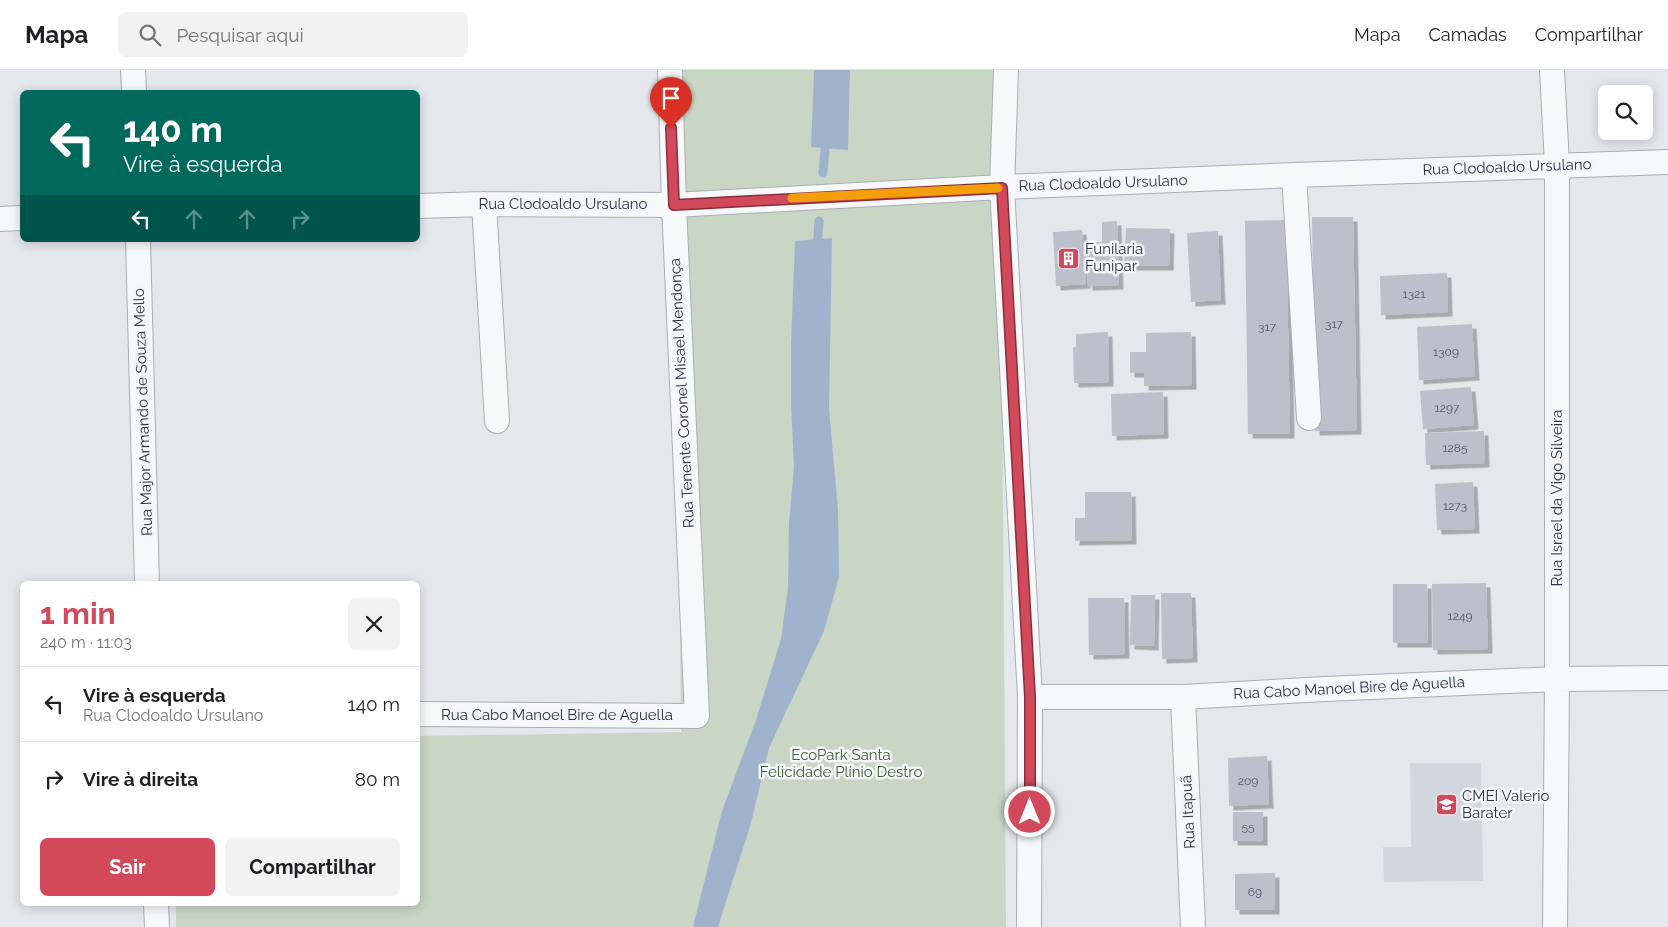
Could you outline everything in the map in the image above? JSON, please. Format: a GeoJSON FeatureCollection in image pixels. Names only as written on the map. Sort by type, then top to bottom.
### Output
{"type":"FeatureCollection","features":[{"type":"Feature","properties":{"kind":"street"},"geometry":{"type":"LineString","coordinates":[[133,70],[134,90]]}},
{"type":"Feature","properties":{"kind":"street","name":"Rua Tenente Coronel Misael Mendonça"},"geometry":{"type":"LineString","coordinates":[[670,70],[674,205],[697,716]]}},
{"type":"Feature","properties":{"kind":"street"},"geometry":{"type":"LineString","coordinates":[[1006,70],[1002,188],[1030,697],[1029,927]]}},
{"type":"Feature","properties":{"kind":"street","name":"Rua Israel da Vigo Silveira"},"geometry":{"type":"LineString","coordinates":[[1552,70],[1557,166],[1555,927]]}},
{"type":"Feature","properties":{"kind":"street","name":"Rua Clodoaldo Ursulano"},"geometry":{"type":"LineString","coordinates":[[420,206],[484,204],[674,205],[1294,175],[1668,162]]}},
{"type":"Feature","properties":{"kind":"street"},"geometry":{"type":"LineString","coordinates":[[1294,175],[1308,418]]}},
{"type":"Feature","properties":{"kind":"street"},"geometry":{"type":"LineString","coordinates":[[484,204],[497,421]]}},
{"type":"Feature","properties":{"kind":"street"},"geometry":{"type":"LineString","coordinates":[[0,219],[20,218]]}},
{"type":"Feature","properties":{"kind":"street","name":"Rua Major Armando de Souza Mello"},"geometry":{"type":"LineString","coordinates":[[138,242],[147,581]]}},
{"type":"Feature","properties":{"kind":"street","name":"Rua Cabo Manoel Bire de Aguella"},"geometry":{"type":"LineString","coordinates":[[1030,697],[1183,697],[1334,688],[1557,679],[1668,678]]}},
{"type":"Feature","properties":{"kind":"street","name":"Rua Itapuã"},"geometry":{"type":"LineString","coordinates":[[1183,697],[1194,927]]}},
{"type":"Feature","properties":{"kind":"street","name":"Rua Cabo Manoel Bire de Aguella"},"geometry":{"type":"LineString","coordinates":[[420,714],[697,716]]}},
{"type":"Feature","properties":{"kind":"street"},"geometry":{"type":"LineString","coordinates":[[156,906],[157,927]]}},
{"type":"Feature","properties":{"kind":"shaded area","name":"CMEI Valerio Barater"},"geometry":{"type":"Polygon","coordinates":[[[1410,763],[1481,763],[1483,881],[1384,882],[1383,847],[1411,847],[1410,763]]]}},
{"type":"Feature","properties":{"kind":"green space","name":"EcoPark Santa Felicidade Plínio Destro"},"geometry":{"type":"Polygon","coordinates":[[[675,70],[1000,70],[1006,927],[176,927],[176,906],[420,906],[420,736],[681,732],[675,70]]]}},
{"type":"Feature","properties":{"kind":"water"},"geometry":{"type":"Polygon","coordinates":[[[814,70],[850,70],[848,150],[811,147],[814,70]]]}},
{"type":"Feature","properties":{"kind":"water"},"geometry":{"type":"Polygon","coordinates":[[[832,238],[829,409],[838,510],[839,577],[824,631],[769,748],[751,823],[718,927],[693,927],[722,811],[756,720],[781,639],[788,587],[789,524],[794,466],[791,344],[795,241],[832,238]]]}},
{"type":"Feature","properties":{"kind":"building"},"geometry":{"type":"Polygon","coordinates":[[[1312,217],[1353,217],[1357,430],[1315,431],[1312,217]]]}},
{"type":"Feature","properties":{"kind":"building"},"geometry":{"type":"Polygon","coordinates":[[[1286,220],[1290,434],[1248,434],[1245,221],[1286,220]]]}},
{"type":"Feature","properties":{"kind":"building"},"geometry":{"type":"Polygon","coordinates":[[[1117,221],[1119,285],[1088,286],[1086,243],[1102,242],[1102,222],[1117,221]]]}},
{"type":"Feature","properties":{"kind":"building"},"geometry":{"type":"Polygon","coordinates":[[[1126,228],[1170,229],[1169,266],[1124,266],[1126,228]]]}},
{"type":"Feature","properties":{"kind":"building","name":"Funilaria Funipar"},"geometry":{"type":"Polygon","coordinates":[[[1082,230],[1086,284],[1056,286],[1053,232],[1082,230]]]}},
{"type":"Feature","properties":{"kind":"building"},"geometry":{"type":"Polygon","coordinates":[[[1218,231],[1221,300],[1191,302],[1187,233],[1218,231]]]}},
{"type":"Feature","properties":{"kind":"building"},"geometry":{"type":"Polygon","coordinates":[[[1447,273],[1448,312],[1381,315],[1380,276],[1447,273]]]}},
{"type":"Feature","properties":{"kind":"building"},"geometry":{"type":"Polygon","coordinates":[[[1472,324],[1475,376],[1419,380],[1417,327],[1472,324]]]}},
{"type":"Feature","properties":{"kind":"building"},"geometry":{"type":"Polygon","coordinates":[[[1108,332],[1109,382],[1074,383],[1073,347],[1076,347],[1076,334],[1108,332]]]}},
{"type":"Feature","properties":{"kind":"building"},"geometry":{"type":"Polygon","coordinates":[[[1191,332],[1192,385],[1144,386],[1144,373],[1130,373],[1130,352],[1146,352],[1146,333],[1191,332]]]}},
{"type":"Feature","properties":{"kind":"building"},"geometry":{"type":"Polygon","coordinates":[[[1471,387],[1474,425],[1423,429],[1420,391],[1471,387]]]}},
{"type":"Feature","properties":{"kind":"building"},"geometry":{"type":"Polygon","coordinates":[[[1163,392],[1164,434],[1112,436],[1111,394],[1163,392]]]}},
{"type":"Feature","properties":{"kind":"building"},"geometry":{"type":"Polygon","coordinates":[[[1484,431],[1485,463],[1426,465],[1425,433],[1484,431]]]}},
{"type":"Feature","properties":{"kind":"building"},"geometry":{"type":"Polygon","coordinates":[[[1473,482],[1475,529],[1437,530],[1435,484],[1473,482]]]}},
{"type":"Feature","properties":{"kind":"building"},"geometry":{"type":"Polygon","coordinates":[[[1085,492],[1131,492],[1132,540],[1075,541],[1075,518],[1085,518],[1085,492]]]}},
{"type":"Feature","properties":{"kind":"building"},"geometry":{"type":"Polygon","coordinates":[[[1486,583],[1488,649],[1433,650],[1432,584],[1486,583]]]}},
{"type":"Feature","properties":{"kind":"building"},"geometry":{"type":"Polygon","coordinates":[[[1393,584],[1427,584],[1428,643],[1393,643],[1393,584]]]}},
{"type":"Feature","properties":{"kind":"building"},"geometry":{"type":"Polygon","coordinates":[[[1161,593],[1191,593],[1193,658],[1162,659],[1161,593]]]}},
{"type":"Feature","properties":{"kind":"building"},"geometry":{"type":"Polygon","coordinates":[[[1131,595],[1155,595],[1154,646],[1130,645],[1131,595]]]}},
{"type":"Feature","properties":{"kind":"building"},"geometry":{"type":"Polygon","coordinates":[[[1088,598],[1124,598],[1125,654],[1089,655],[1088,598]]]}},
{"type":"Feature","properties":{"kind":"building"},"geometry":{"type":"Polygon","coordinates":[[[1267,756],[1269,804],[1229,806],[1228,758],[1267,756]]]}},
{"type":"Feature","properties":{"kind":"building"},"geometry":{"type":"Polygon","coordinates":[[[1233,812],[1263,812],[1263,841],[1233,841],[1233,812]]]}},
{"type":"Feature","properties":{"kind":"building"},"geometry":{"type":"Polygon","coordinates":[[[1275,873],[1275,910],[1235,910],[1235,874],[1275,873]]]}},
{"type":"Feature","properties":{"kind":"waterway"},"geometry":{"type":"LineString","coordinates":[[823,173],[826,138]]}},
{"type":"Feature","properties":{"kind":"waterway"},"geometry":{"type":"LineString","coordinates":[[817,250],[819,221]]}},
{"type":"Feature","properties":{"kind":"slow traffic"},"geometry":{"type":"LineString","coordinates":[[792,198],[998,188]]}},
{"type":"Feature","properties":{"kind":"place","name":"Funilaria Funipar"},"geometry":{"type":"Point","coordinates":[1069,258]}},
{"type":"Feature","properties":{"kind":"place","name":"CMEI Valerio Barater"},"geometry":{"type":"Point","coordinates":[1446,805]}},
{"type":"Feature","properties":{"kind":"route"},"geometry":{"type":"LineString","coordinates":[[671,128],[674,205],[1002,188],[1030,697],[1030,812]]}}]}
